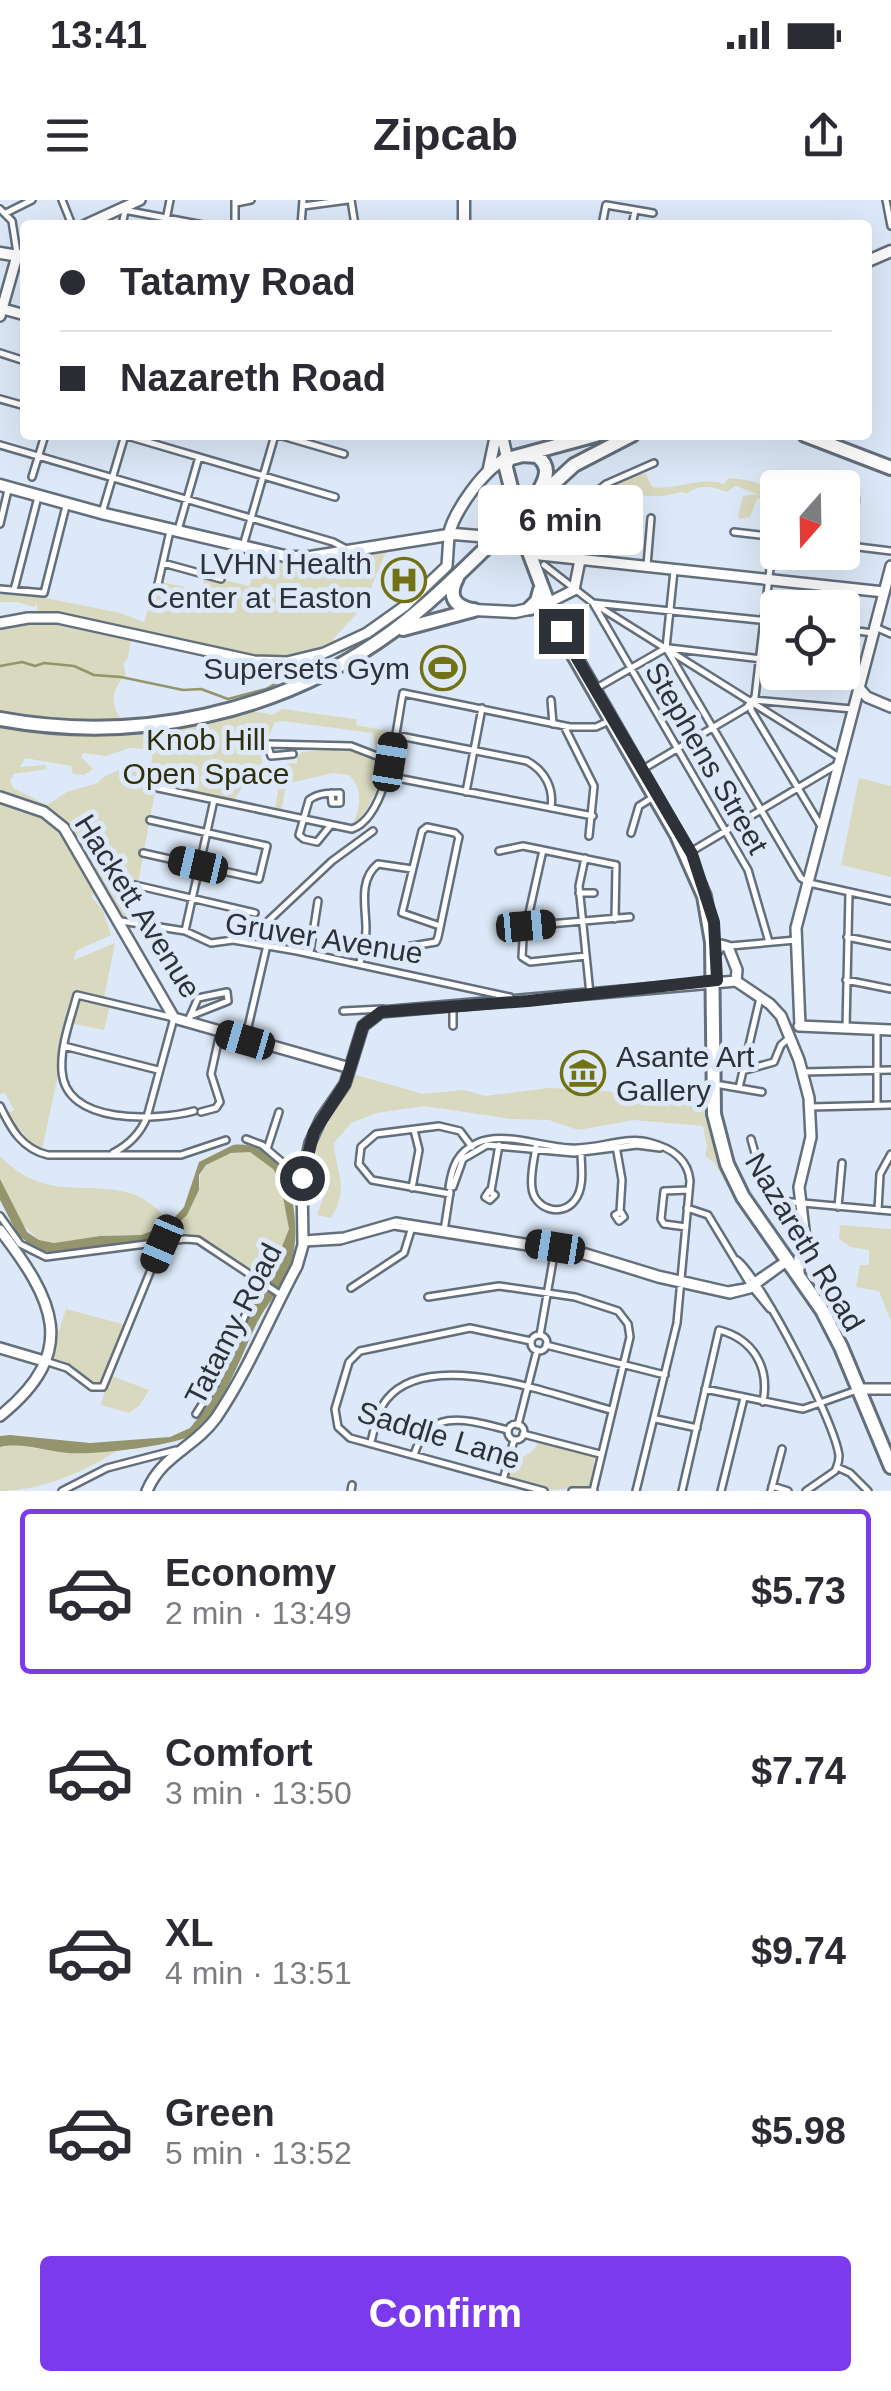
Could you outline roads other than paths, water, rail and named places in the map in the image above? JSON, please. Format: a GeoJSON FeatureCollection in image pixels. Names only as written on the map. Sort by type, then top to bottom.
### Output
{"type":"FeatureCollection","features":[{"type":"Feature","properties":{"kind":"highway"},"geometry":{"type":"LineString","coordinates":[[504,452],[514,463],[523,454],[577,440]]}},
{"type":"Feature","properties":{"kind":"highway"},"geometry":{"type":"LineString","coordinates":[[383,638],[495,541],[540,489],[580,456],[610,440]]}},
{"type":"Feature","properties":{"kind":"highway"},"geometry":{"type":"LineString","coordinates":[[517,513],[574,465],[622,440]]}},
{"type":"Feature","properties":{"kind":"highway"},"geometry":{"type":"LineString","coordinates":[[819,440],[891,466]]}},
{"type":"Feature","properties":{"kind":"highway"},"geometry":{"type":"LineString","coordinates":[[831,440],[891,466]]}},
{"type":"Feature","properties":{"kind":"highway"},"geometry":{"type":"LineString","coordinates":[[489,470],[498,468],[504,452],[511,449],[537,456],[545,465],[546,475],[540,489]]}},
{"type":"Feature","properties":{"kind":"highway","name":"Nazareth Road"},"geometry":{"type":"LineString","coordinates":[[504,452],[522,533],[537,557],[540,612],[551,620],[612,720],[688,853],[709,901],[722,949],[724,980],[715,1124],[726,1164],[740,1192],[799,1274],[831,1327],[891,1467]]}},
{"type":"Feature","properties":{"kind":"highway"},"geometry":{"type":"LineString","coordinates":[[0,717],[71,724],[134,724],[196,715],[256,699],[314,675],[381,636],[495,541],[519,540],[522,533]]}},
{"type":"Feature","properties":{"kind":"highway"},"geometry":{"type":"LineString","coordinates":[[459,574],[452,589],[453,599],[474,610]]}},
{"type":"Feature","properties":{"kind":"highway","name":"Nazareth Road"},"geometry":{"type":"LineString","coordinates":[[540,603],[594,690]]}},
{"type":"Feature","properties":{"kind":"highway"},"geometry":{"type":"LineString","coordinates":[[0,717],[42,725],[103,728],[196,718],[299,686],[383,638],[414,625],[474,610]]}},
{"type":"Feature","properties":{"kind":"highway","name":"Nazareth Road"},"geometry":{"type":"LineString","coordinates":[[688,853],[724,980]]}},
{"type":"Feature","properties":{"kind":"main road"},"geometry":{"type":"LineString","coordinates":[[97,220],[140,200]]}},
{"type":"Feature","properties":{"kind":"main road"},"geometry":{"type":"LineString","coordinates":[[1,308],[20,263]]}},
{"type":"Feature","properties":{"kind":"main road"},"geometry":{"type":"LineString","coordinates":[[429,537],[454,519],[504,452]]}},
{"type":"Feature","properties":{"kind":"main road"},"geometry":{"type":"LineString","coordinates":[[4,486],[102,514],[296,557],[429,537],[477,535],[537,557]]}},
{"type":"Feature","properties":{"kind":"main road"},"geometry":{"type":"LineString","coordinates":[[0,623],[58,618],[254,660],[295,660],[348,644],[392,616],[445,569],[454,519]]}},
{"type":"Feature","properties":{"kind":"main road"},"geometry":{"type":"LineString","coordinates":[[450,536],[489,540],[537,557],[888,593]]}},
{"type":"Feature","properties":{"kind":"main road"},"geometry":{"type":"LineString","coordinates":[[474,610],[508,611],[574,588],[580,560]]}},
{"type":"Feature","properties":{"kind":"main road"},"geometry":{"type":"LineString","coordinates":[[891,566],[888,593],[874,630],[860,689],[867,697],[891,708]]}},
{"type":"Feature","properties":{"kind":"main road"},"geometry":{"type":"LineString","coordinates":[[800,1026],[796,940],[860,690]]}},
{"type":"Feature","properties":{"kind":"main road","name":"Hackett Avenue"},"geometry":{"type":"LineString","coordinates":[[0,797],[44,812],[64,828],[174,1018],[350,1068]]}},
{"type":"Feature","properties":{"kind":"main road"},"geometry":{"type":"LineString","coordinates":[[722,949],[736,966],[724,980]]}},
{"type":"Feature","properties":{"kind":"main road"},"geometry":{"type":"LineString","coordinates":[[370,1013],[523,1002],[724,980],[760,998],[777,1011],[786,1026],[803,1072],[810,1107],[811,1137],[799,1184],[803,1248],[799,1274]]}},
{"type":"Feature","properties":{"kind":"main road","name":"Tatamy Road"},"geometry":{"type":"LineString","coordinates":[[147,1491],[160,1467],[218,1414],[278,1293],[300,1260],[302,1179],[314,1132],[344,1086],[370,1013]]}},
{"type":"Feature","properties":{"kind":"main road"},"geometry":{"type":"LineString","coordinates":[[786,1026],[891,1030]]}},
{"type":"Feature","properties":{"kind":"main road"},"geometry":{"type":"LineString","coordinates":[[0,1230],[34,1274],[44,1295],[50,1326],[44,1361],[31,1387],[0,1416]]}},
{"type":"Feature","properties":{"kind":"main road"},"geometry":{"type":"LineString","coordinates":[[785,1255],[803,1248]]}},
{"type":"Feature","properties":{"kind":"main road"},"geometry":{"type":"LineString","coordinates":[[785,1255],[803,1248]]}},
{"type":"Feature","properties":{"kind":"main road"},"geometry":{"type":"LineString","coordinates":[[0,1348],[44,1361]]}},
{"type":"Feature","properties":{"kind":"main road"},"geometry":{"type":"LineString","coordinates":[[859,1389],[891,1389]]}},
{"type":"Feature","properties":{"kind":"street"},"geometry":{"type":"LineString","coordinates":[[20,251],[12,221],[3,211],[32,200]]}},
{"type":"Feature","properties":{"kind":"street"},"geometry":{"type":"LineString","coordinates":[[236,202],[251,200]]}},
{"type":"Feature","properties":{"kind":"street"},"geometry":{"type":"LineString","coordinates":[[303,203],[350,200]]}},
{"type":"Feature","properties":{"kind":"street"},"geometry":{"type":"LineString","coordinates":[[886,200],[891,226]]}},
{"type":"Feature","properties":{"kind":"street"},"geometry":{"type":"LineString","coordinates":[[610,204],[653,213]]}},
{"type":"Feature","properties":{"kind":"street"},"geometry":{"type":"LineString","coordinates":[[123,220],[124,209],[161,220]]}},
{"type":"Feature","properties":{"kind":"street"},"geometry":{"type":"LineString","coordinates":[[633,220],[635,210]]}},
{"type":"Feature","properties":{"kind":"street"},"geometry":{"type":"LineString","coordinates":[[32,476],[43,440]]}},
{"type":"Feature","properties":{"kind":"street"},"geometry":{"type":"LineString","coordinates":[[102,514],[124,440]]}},
{"type":"Feature","properties":{"kind":"street"},"geometry":{"type":"LineString","coordinates":[[142,440],[335,497]]}},
{"type":"Feature","properties":{"kind":"street"},"geometry":{"type":"LineString","coordinates":[[242,546],[275,440]]}},
{"type":"Feature","properties":{"kind":"street"},"geometry":{"type":"LineString","coordinates":[[295,440],[344,454]]}},
{"type":"Feature","properties":{"kind":"street"},"geometry":{"type":"LineString","coordinates":[[0,444],[343,545],[348,550]]}},
{"type":"Feature","properties":{"kind":"street"},"geometry":{"type":"LineString","coordinates":[[158,584],[199,457]]}},
{"type":"Feature","properties":{"kind":"street"},"geometry":{"type":"LineString","coordinates":[[566,516],[621,476],[654,463]]}},
{"type":"Feature","properties":{"kind":"street"},"geometry":{"type":"LineString","coordinates":[[0,524],[4,486]]}},
{"type":"Feature","properties":{"kind":"street"},"geometry":{"type":"LineString","coordinates":[[14,590],[38,494]]}},
{"type":"Feature","properties":{"kind":"street"},"geometry":{"type":"LineString","coordinates":[[580,560],[584,541],[602,519],[601,508],[592,494]]}},
{"type":"Feature","properties":{"kind":"street"},"geometry":{"type":"LineString","coordinates":[[0,589],[44,593],[67,503]]}},
{"type":"Feature","properties":{"kind":"street"},"geometry":{"type":"LineString","coordinates":[[646,566],[651,518]]}},
{"type":"Feature","properties":{"kind":"street"},"geometry":{"type":"LineString","coordinates":[[734,532],[760,535]]}},
{"type":"Feature","properties":{"kind":"street"},"geometry":{"type":"LineString","coordinates":[[860,547],[891,551]]}},
{"type":"Feature","properties":{"kind":"street"},"geometry":{"type":"LineString","coordinates":[[537,557],[592,602],[839,760],[688,853]]}},
{"type":"Feature","properties":{"kind":"street"},"geometry":{"type":"LineString","coordinates":[[163,564],[221,579]]}},
{"type":"Feature","properties":{"kind":"street"},"geometry":{"type":"LineString","coordinates":[[674,570],[666,648],[800,876],[808,883],[891,902]]}},
{"type":"Feature","properties":{"kind":"street"},"geometry":{"type":"LineString","coordinates":[[767,590],[770,570]]}},
{"type":"Feature","properties":{"kind":"street"},"geometry":{"type":"LineString","coordinates":[[592,602],[760,620]]}},
{"type":"Feature","properties":{"kind":"street","name":"Stephens Street"},"geometry":{"type":"LineString","coordinates":[[592,602],[748,870],[769,942]]}},
{"type":"Feature","properties":{"kind":"street"},"geometry":{"type":"LineString","coordinates":[[860,630],[891,634]]}},
{"type":"Feature","properties":{"kind":"street"},"geometry":{"type":"LineString","coordinates":[[594,690],[666,648],[760,659],[756,696],[746,708],[641,770]]}},
{"type":"Feature","properties":{"kind":"street"},"geometry":{"type":"LineString","coordinates":[[158,788],[352,829],[364,824],[387,776],[402,693],[564,726],[589,728],[612,720]]}},
{"type":"Feature","properties":{"kind":"street"},"geometry":{"type":"LineString","coordinates":[[823,829],[750,710],[752,702],[759,698],[852,708]]}},
{"type":"Feature","properties":{"kind":"street"},"geometry":{"type":"LineString","coordinates":[[551,700],[553,724]]}},
{"type":"Feature","properties":{"kind":"street"},"geometry":{"type":"LineString","coordinates":[[466,792],[482,708]]}},
{"type":"Feature","properties":{"kind":"street"},"geometry":{"type":"LineString","coordinates":[[564,726],[593,779],[589,836]]}},
{"type":"Feature","properties":{"kind":"street"},"geometry":{"type":"LineString","coordinates":[[394,735],[536,766],[551,790],[551,808]]}},
{"type":"Feature","properties":{"kind":"street"},"geometry":{"type":"LineString","coordinates":[[293,754],[270,756],[268,744],[351,746],[390,762]]}},
{"type":"Feature","properties":{"kind":"street"},"geometry":{"type":"LineString","coordinates":[[387,776],[593,816]]}},
{"type":"Feature","properties":{"kind":"street"},"geometry":{"type":"LineString","coordinates":[[330,826],[317,842],[304,840],[299,834],[309,800],[331,794]]}},
{"type":"Feature","properties":{"kind":"street"},"geometry":{"type":"LineString","coordinates":[[631,834],[639,806],[656,796]]}},
{"type":"Feature","properties":{"kind":"street"},"geometry":{"type":"LineString","coordinates":[[185,931],[214,800]]}},
{"type":"Feature","properties":{"kind":"street"},"geometry":{"type":"LineString","coordinates":[[143,853],[259,879],[267,846],[150,820]]}},
{"type":"Feature","properties":{"kind":"street"},"geometry":{"type":"LineString","coordinates":[[364,945],[394,949],[432,944],[440,926],[457,834],[424,828],[403,915],[440,926]]}},
{"type":"Feature","properties":{"kind":"street"},"geometry":{"type":"LineString","coordinates":[[246,942],[332,861],[372,831]]}},
{"type":"Feature","properties":{"kind":"street"},"geometry":{"type":"LineString","coordinates":[[500,850],[522,846],[617,866],[616,919]]}},
{"type":"Feature","properties":{"kind":"street"},"geometry":{"type":"LineString","coordinates":[[543,850],[522,953],[527,961],[586,956]]}},
{"type":"Feature","properties":{"kind":"street"},"geometry":{"type":"LineString","coordinates":[[584,858],[579,893],[590,994]]}},
{"type":"Feature","properties":{"kind":"street"},"geometry":{"type":"LineString","coordinates":[[360,963],[366,924],[362,903],[373,867],[378,864],[412,869]]}},
{"type":"Feature","properties":{"kind":"street"},"geometry":{"type":"LineString","coordinates":[[135,885],[254,913]]}},
{"type":"Feature","properties":{"kind":"street"},"geometry":{"type":"LineString","coordinates":[[846,1028],[849,892]]}},
{"type":"Feature","properties":{"kind":"street"},"geometry":{"type":"LineString","coordinates":[[579,893],[594,893]]}},
{"type":"Feature","properties":{"kind":"street"},"geometry":{"type":"LineString","coordinates":[[310,953],[318,900]]}},
{"type":"Feature","properties":{"kind":"street"},"geometry":{"type":"LineString","coordinates":[[502,919],[526,926],[630,917]]}},
{"type":"Feature","properties":{"kind":"street","name":"Gruver Avenue"},"geometry":{"type":"LineString","coordinates":[[118,920],[185,931],[212,943],[246,942],[360,963],[523,1002]]}},
{"type":"Feature","properties":{"kind":"street"},"geometry":{"type":"LineString","coordinates":[[847,937],[891,946]]}},
{"type":"Feature","properties":{"kind":"street"},"geometry":{"type":"LineString","coordinates":[[722,949],[796,940]]}},
{"type":"Feature","properties":{"kind":"street"},"geometry":{"type":"LineString","coordinates":[[245,1040],[267,946]]}},
{"type":"Feature","properties":{"kind":"street"},"geometry":{"type":"LineString","coordinates":[[846,980],[891,989]]}},
{"type":"Feature","properties":{"kind":"street"},"geometry":{"type":"LineString","coordinates":[[227,992],[228,1000],[189,1020],[198,998],[227,992]]}},
{"type":"Feature","properties":{"kind":"street"},"geometry":{"type":"LineString","coordinates":[[113,1153],[134,1138],[147,1117],[174,1018],[77,994],[62,1072],[74,1099],[102,1112],[147,1117],[172,1116],[218,1105],[211,1074],[220,1032]]}},
{"type":"Feature","properties":{"kind":"street"},"geometry":{"type":"LineString","coordinates":[[738,1088],[760,998]]}},
{"type":"Feature","properties":{"kind":"street"},"geometry":{"type":"LineString","coordinates":[[453,1006],[453,1026]]}},
{"type":"Feature","properties":{"kind":"street"},"geometry":{"type":"LineString","coordinates":[[344,1011],[370,1013]]}},
{"type":"Feature","properties":{"kind":"street"},"geometry":{"type":"LineString","coordinates":[[877,1029],[877,1104]]}},
{"type":"Feature","properties":{"kind":"street"},"geometry":{"type":"LineString","coordinates":[[742,1071],[774,1062],[783,1042],[790,1037]]}},
{"type":"Feature","properties":{"kind":"street"},"geometry":{"type":"LineString","coordinates":[[64,1046],[159,1070]]}},
{"type":"Feature","properties":{"kind":"street"},"geometry":{"type":"LineString","coordinates":[[803,1072],[891,1070]]}},
{"type":"Feature","properties":{"kind":"street"},"geometry":{"type":"LineString","coordinates":[[717,1090],[762,1092]]}},
{"type":"Feature","properties":{"kind":"street"},"geometry":{"type":"LineString","coordinates":[[810,1107],[891,1105]]}},
{"type":"Feature","properties":{"kind":"street"},"geometry":{"type":"LineString","coordinates":[[0,1106],[22,1142],[40,1153],[188,1155],[226,1140]]}},
{"type":"Feature","properties":{"kind":"street"},"geometry":{"type":"LineString","coordinates":[[267,1149],[279,1112]]}},
{"type":"Feature","properties":{"kind":"street"},"geometry":{"type":"LineString","coordinates":[[450,1192],[372,1180],[363,1172],[358,1158],[362,1144],[373,1135],[449,1126],[462,1133],[473,1148]]}},
{"type":"Feature","properties":{"kind":"street"},"geometry":{"type":"LineString","coordinates":[[412,1188],[418,1150],[414,1130]]}},
{"type":"Feature","properties":{"kind":"street"},"geometry":{"type":"LineString","coordinates":[[246,1139],[267,1149],[302,1179]]}},
{"type":"Feature","properties":{"kind":"street"},"geometry":{"type":"LineString","coordinates":[[751,1139],[757,1164],[784,1202],[891,1212]]}},
{"type":"Feature","properties":{"kind":"street"},"geometry":{"type":"LineString","coordinates":[[443,1231],[453,1166],[460,1155],[482,1141],[581,1151],[641,1140],[672,1151],[684,1162],[690,1175],[678,1322],[636,1491]]}},
{"type":"Feature","properties":{"kind":"street"},"geometry":{"type":"LineString","coordinates":[[491,1191],[499,1142]]}},
{"type":"Feature","properties":{"kind":"street"},"geometry":{"type":"LineString","coordinates":[[536,1147],[533,1194],[540,1204],[553,1210],[565,1208],[577,1196],[581,1151]]}},
{"type":"Feature","properties":{"kind":"street"},"geometry":{"type":"LineString","coordinates":[[616,1147],[622,1180],[620,1212]]}},
{"type":"Feature","properties":{"kind":"street"},"geometry":{"type":"LineString","coordinates":[[878,1210],[880,1174],[891,1154]]}},
{"type":"Feature","properties":{"kind":"street"},"geometry":{"type":"LineString","coordinates":[[838,1207],[842,1163]]}},
{"type":"Feature","properties":{"kind":"street"},"geometry":{"type":"LineString","coordinates":[[686,1227],[662,1223],[663,1193],[669,1189],[689,1190]]}},
{"type":"Feature","properties":{"kind":"street"},"geometry":{"type":"LineString","coordinates":[[687,1208],[708,1215],[770,1309],[820,1405],[838,1454],[837,1466],[808,1491]]}},
{"type":"Feature","properties":{"kind":"street"},"geometry":{"type":"LineString","coordinates":[[0,1216],[23,1247],[46,1257],[198,1240],[278,1293]]}},
{"type":"Feature","properties":{"kind":"street"},"geometry":{"type":"LineString","coordinates":[[303,1241],[344,1241],[388,1226],[412,1226],[555,1249],[730,1295],[771,1272],[785,1255]]}},
{"type":"Feature","properties":{"kind":"street"},"geometry":{"type":"LineString","coordinates":[[351,1288],[401,1255],[409,1245],[412,1226]]}},
{"type":"Feature","properties":{"kind":"street"},"geometry":{"type":"LineString","coordinates":[[44,1361],[64,1366],[92,1388],[100,1388],[162,1244]]}},
{"type":"Feature","properties":{"kind":"street"},"geometry":{"type":"LineString","coordinates":[[546,1345],[540,1335],[555,1249]]}},
{"type":"Feature","properties":{"kind":"street"},"geometry":{"type":"LineString","coordinates":[[771,1272],[779,1257],[785,1255]]}},
{"type":"Feature","properties":{"kind":"street"},"geometry":{"type":"LineString","coordinates":[[682,1267],[693,1282]]}},
{"type":"Feature","properties":{"kind":"street"},"geometry":{"type":"LineString","coordinates":[[771,1272],[789,1269],[799,1274]]}},
{"type":"Feature","properties":{"kind":"street"},"geometry":{"type":"LineString","coordinates":[[196,1414],[227,1359],[254,1296],[250,1286],[258,1279]]}},
{"type":"Feature","properties":{"kind":"street"},"geometry":{"type":"LineString","coordinates":[[681,1282],[728,1290],[753,1285]]}},
{"type":"Feature","properties":{"kind":"street"},"geometry":{"type":"LineString","coordinates":[[428,1297],[499,1286],[580,1298],[621,1314],[630,1333],[593,1491],[572,1491]]}},
{"type":"Feature","properties":{"kind":"street","name":"Saddle Lane"},"geometry":{"type":"LineString","coordinates":[[531,1341],[487,1329],[465,1328],[355,1354],[348,1365],[335,1418],[344,1434],[370,1444],[544,1491]]}},
{"type":"Feature","properties":{"kind":"street"},"geometry":{"type":"LineString","coordinates":[[682,1491],[719,1330],[746,1341],[764,1374],[763,1402]]}},
{"type":"Feature","properties":{"kind":"street"},"geometry":{"type":"LineString","coordinates":[[540,1335],[531,1341],[536,1350],[518,1425],[524,1434],[600,1454]]}},
{"type":"Feature","properties":{"kind":"street"},"geometry":{"type":"LineString","coordinates":[[536,1350],[546,1345],[665,1376]]}},
{"type":"Feature","properties":{"kind":"street"},"geometry":{"type":"LineString","coordinates":[[370,1444],[385,1402],[409,1383],[466,1373],[611,1410]]}},
{"type":"Feature","properties":{"kind":"street"},"geometry":{"type":"LineString","coordinates":[[706,1389],[796,1409],[820,1405],[859,1389]]}},
{"type":"Feature","properties":{"kind":"street"},"geometry":{"type":"LineString","coordinates":[[722,1491],[744,1398]]}},
{"type":"Feature","properties":{"kind":"street"},"geometry":{"type":"LineString","coordinates":[[655,1419],[697,1428]]}},
{"type":"Feature","properties":{"kind":"street"},"geometry":{"type":"LineString","coordinates":[[414,1456],[421,1435],[439,1422],[476,1422],[508,1430],[518,1425]]}},
{"type":"Feature","properties":{"kind":"street"},"geometry":{"type":"LineString","coordinates":[[503,1480],[514,1440],[508,1430]]}},
{"type":"Feature","properties":{"kind":"street"},"geometry":{"type":"LineString","coordinates":[[514,1440],[524,1434]]}},
{"type":"Feature","properties":{"kind":"street"},"geometry":{"type":"LineString","coordinates":[[782,1449],[771,1489],[788,1491]]}},
{"type":"Feature","properties":{"kind":"street"},"geometry":{"type":"LineString","coordinates":[[62,1491],[107,1468],[179,1450]]}},
{"type":"Feature","properties":{"kind":"street"},"geometry":{"type":"LineString","coordinates":[[837,1466],[868,1491]]}},
{"type":"Feature","properties":{"kind":"waterway"},"geometry":{"type":"LineString","coordinates":[[0,666],[22,662],[74,666],[94,675],[183,690],[201,689],[228,699],[266,689],[294,673],[305,674]]}},
{"type":"Feature","properties":{"kind":"place","name":"LVHN Health Center at Easton"},"geometry":{"type":"Point","coordinates":[404,580]}},
{"type":"Feature","properties":{"kind":"place","name":"Supersets Gym"},"geometry":{"type":"Point","coordinates":[443,668]}},
{"type":"Feature","properties":{"kind":"place","name":"Asante Art Gallery"},"geometry":{"type":"Point","coordinates":[583,1073]}},
{"type":"Feature","properties":{"kind":"park label","name":"Knob Hill Open Space"},"geometry":{"type":"Point","coordinates":[206,756]}}]}
